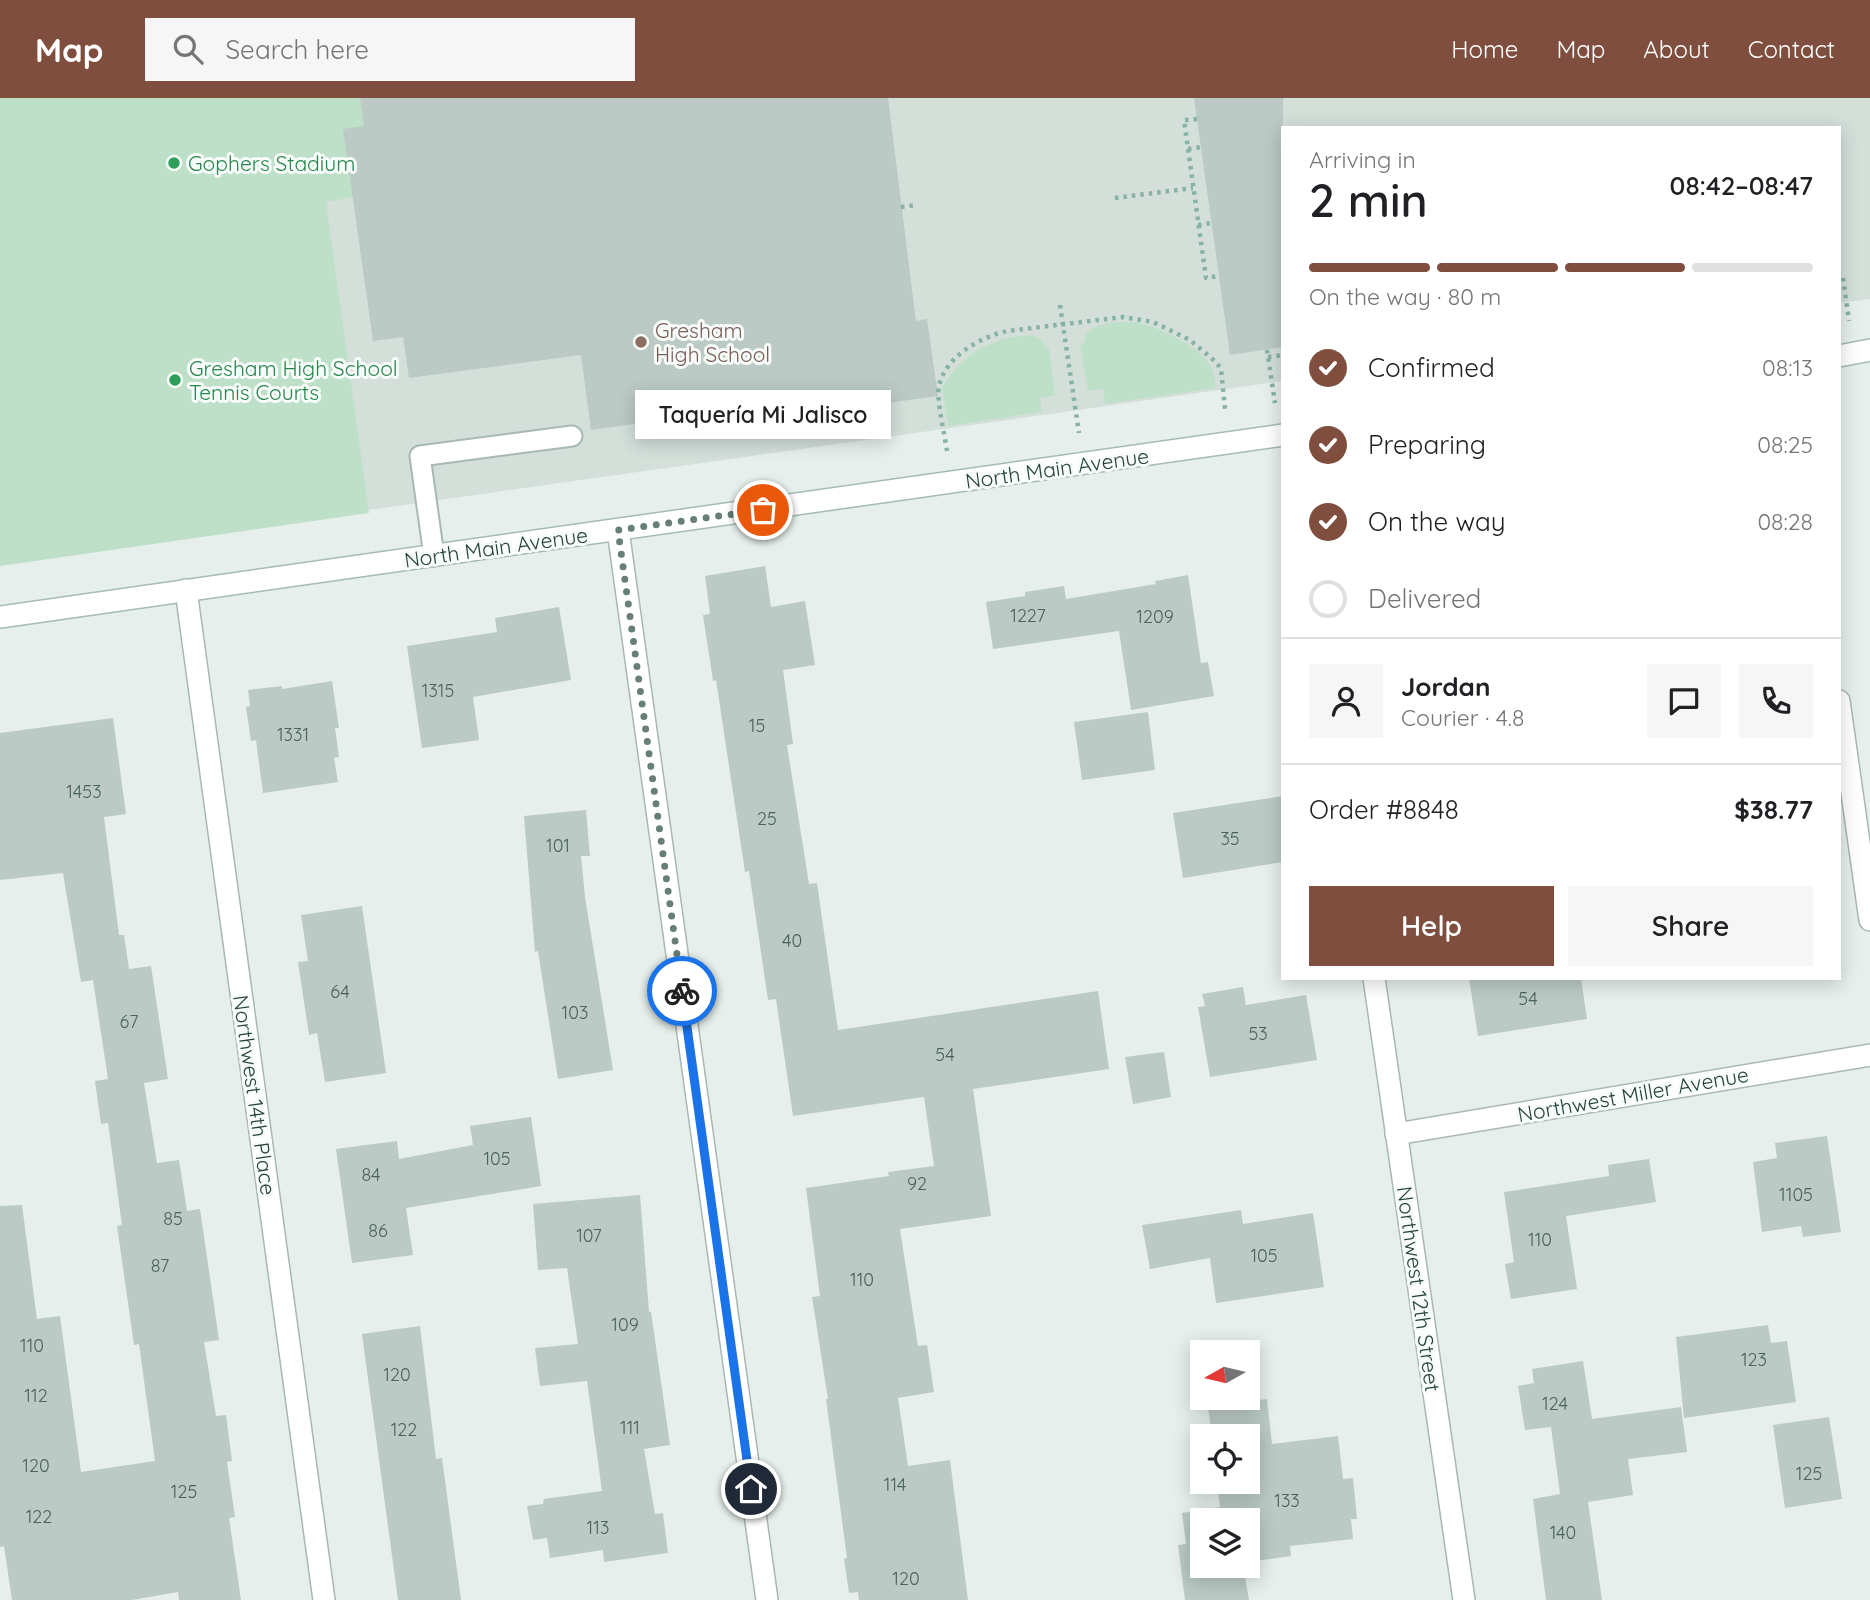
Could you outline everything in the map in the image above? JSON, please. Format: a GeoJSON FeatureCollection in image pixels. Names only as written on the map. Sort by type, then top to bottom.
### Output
{"type":"FeatureCollection","features":[{"type":"Feature","properties":{"kind":"street","name":"North Main Avenue"},"geometry":{"type":"LineString","coordinates":[[0,617],[1281,435]]}},
{"type":"Feature","properties":{"kind":"street"},"geometry":{"type":"LineString","coordinates":[[618,530],[767,1600]]}},
{"type":"Feature","properties":{"kind":"street","name":"Northwest 14th Place"},"geometry":{"type":"LineString","coordinates":[[186,590],[324,1600]]}},
{"type":"Feature","properties":{"kind":"street"},"geometry":{"type":"LineString","coordinates":[[1841,715],[1870,920]]}},
{"type":"Feature","properties":{"kind":"street","name":"Northwest 12th Street"},"geometry":{"type":"LineString","coordinates":[[1374,980],[1464,1600]]}},
{"type":"Feature","properties":{"kind":"street","name":"Northwest Miller Avenue"},"geometry":{"type":"LineString","coordinates":[[1396,1134],[1870,1055]]}},
{"type":"Feature","properties":{"kind":"lane"},"geometry":{"type":"LineString","coordinates":[[433,556],[420,456],[572,436]]}},
{"type":"Feature","properties":{"kind":"path"},"geometry":{"type":"LineString","coordinates":[[1197,118],[1184,120],[1198,225],[1206,278],[1219,276]]}},
{"type":"Feature","properties":{"kind":"path"},"geometry":{"type":"LineString","coordinates":[[1188,149],[1201,147]]}},
{"type":"Feature","properties":{"kind":"path"},"geometry":{"type":"LineString","coordinates":[[1115,198],[1193,188]]}},
{"type":"Feature","properties":{"kind":"path"},"geometry":{"type":"LineString","coordinates":[[901,207],[916,205]]}},
{"type":"Feature","properties":{"kind":"path"},"geometry":{"type":"LineString","coordinates":[[1198,225],[1211,223]]}},
{"type":"Feature","properties":{"kind":"path"},"geometry":{"type":"LineString","coordinates":[[1843,278],[1854,353]]}},
{"type":"Feature","properties":{"kind":"path"},"geometry":{"type":"LineString","coordinates":[[1060,305],[1083,464]]}},
{"type":"Feature","properties":{"kind":"path"},"geometry":{"type":"LineString","coordinates":[[951,483],[938,388],[943,374],[967,349],[996,333],[1123,317],[1138,318],[1165,326],[1190,340],[1221,369],[1229,443]]}},
{"type":"Feature","properties":{"kind":"path"},"geometry":{"type":"LineString","coordinates":[[1267,349],[1271,377]]}},
{"type":"Feature","properties":{"kind":"path"},"geometry":{"type":"LineString","coordinates":[[1268,357],[1281,355]]}},
{"type":"Feature","properties":{"kind":"shaded area","name":"Gresham High School"},"geometry":{"type":"Polygon","coordinates":[[[0,98],[1870,98],[1870,299],[1841,303],[1841,126],[1281,126],[1281,381],[0,562],[0,98]]]}},
{"type":"Feature","properties":{"kind":"green space","name":"Gresham High School Tennis Courts"},"geometry":{"type":"Polygon","coordinates":[[[0,98],[360,98],[364,126],[353,197],[326,202],[369,513],[0,566],[0,98]]]}},
{"type":"Feature","properties":{"kind":"green space"},"geometry":{"type":"Polygon","coordinates":[[[1136,322],[1169,334],[1192,347],[1209,363],[1216,388],[1105,404],[1103,389],[1088,391],[1080,344],[1084,343],[1086,333],[1103,324],[1136,322]]]}},
{"type":"Feature","properties":{"kind":"green space"},"geometry":{"type":"Polygon","coordinates":[[[1031,335],[1041,339],[1046,348],[1049,348],[1055,395],[1040,398],[1042,412],[948,426],[942,387],[959,365],[991,343],[1031,335]]]}},
{"type":"Feature","properties":{"kind":"building"},"geometry":{"type":"Polygon","coordinates":[[[360,98],[888,98],[916,321],[927,319],[938,396],[837,410],[835,396],[591,430],[581,355],[409,378],[403,337],[373,341],[343,129],[364,126],[360,98]]]}},
{"type":"Feature","properties":{"kind":"building"},"geometry":{"type":"Polygon","coordinates":[[[1194,98],[1283,98],[1281,347],[1230,355],[1194,98]]]}},
{"type":"Feature","properties":{"kind":"building"},"geometry":{"type":"Polygon","coordinates":[[[765,566],[771,607],[805,601],[815,665],[783,670],[793,744],[787,745],[809,884],[817,883],[838,1030],[1098,991],[1109,1069],[973,1089],[991,1216],[900,1229],[918,1346],[927,1345],[934,1392],[898,1398],[908,1466],[950,1460],[968,1600],[859,1600],[858,1592],[849,1593],[828,1399],[812,1297],[820,1296],[806,1188],[889,1176],[888,1172],[934,1166],[924,1097],[793,1116],[776,999],[768,1000],[749,871],[745,872],[716,680],[713,681],[703,615],[710,614],[705,576],[765,566]]]}},
{"type":"Feature","properties":{"kind":"building"},"geometry":{"type":"Polygon","coordinates":[[[1188,575],[1201,663],[1208,662],[1214,696],[1131,710],[1119,631],[993,649],[986,602],[1064,586],[1066,599],[1156,584],[1155,581],[1188,575]]]}},
{"type":"Feature","properties":{"kind":"building"},"geometry":{"type":"Polygon","coordinates":[[[559,607],[571,680],[473,697],[479,740],[422,748],[407,646],[497,632],[495,618],[559,607]]]}},
{"type":"Feature","properties":{"kind":"building"},"geometry":{"type":"Polygon","coordinates":[[[332,681],[339,728],[335,728],[339,757],[334,758],[338,782],[263,793],[256,740],[251,741],[246,707],[250,706],[248,690],[282,686],[282,689],[332,681]]]}},
{"type":"Feature","properties":{"kind":"building"},"geometry":{"type":"Polygon","coordinates":[[[1148,712],[1155,770],[1082,780],[1074,722],[1148,712]]]}},
{"type":"Feature","properties":{"kind":"building"},"geometry":{"type":"Polygon","coordinates":[[[113,718],[126,814],[104,817],[119,935],[124,935],[129,969],[151,966],[168,1079],[144,1083],[157,1163],[179,1160],[187,1211],[200,1209],[219,1340],[204,1342],[216,1416],[226,1415],[232,1461],[227,1462],[235,1517],[229,1518],[241,1600],[179,1600],[178,1592],[132,1600],[12,1600],[4,1546],[0,1547],[0,1206],[22,1205],[37,1319],[60,1316],[81,1472],[155,1461],[139,1344],[134,1345],[117,1226],[122,1225],[108,1123],[101,1124],[95,1081],[108,1079],[93,980],[81,982],[63,873],[0,880],[0,733],[113,718]]]}},
{"type":"Feature","properties":{"kind":"building"},"geometry":{"type":"Polygon","coordinates":[[[1281,796],[1281,862],[1183,878],[1173,813],[1281,796]]]}},
{"type":"Feature","properties":{"kind":"building"},"geometry":{"type":"Polygon","coordinates":[[[586,810],[590,856],[581,856],[585,897],[613,1070],[558,1079],[538,951],[535,952],[524,816],[586,810]]]}},
{"type":"Feature","properties":{"kind":"building"},"geometry":{"type":"Polygon","coordinates":[[[362,906],[386,1073],[325,1082],[317,1033],[309,1035],[298,962],[308,961],[301,915],[362,906]]]}},
{"type":"Feature","properties":{"kind":"building"},"geometry":{"type":"Polygon","coordinates":[[[1469,980],[1581,980],[1587,1019],[1478,1036],[1469,980]]]}},
{"type":"Feature","properties":{"kind":"building"},"geometry":{"type":"Polygon","coordinates":[[[1243,987],[1246,1005],[1306,995],[1317,1060],[1210,1077],[1198,1007],[1205,1006],[1202,994],[1243,987]]]}},
{"type":"Feature","properties":{"kind":"building"},"geometry":{"type":"Polygon","coordinates":[[[1164,1052],[1171,1097],[1133,1104],[1125,1057],[1164,1052]]]}},
{"type":"Feature","properties":{"kind":"building"},"geometry":{"type":"Polygon","coordinates":[[[531,1117],[541,1186],[406,1208],[413,1255],[352,1263],[336,1149],[397,1141],[399,1159],[473,1145],[470,1126],[531,1117]]]}},
{"type":"Feature","properties":{"kind":"building"},"geometry":{"type":"Polygon","coordinates":[[[1827,1136],[1841,1232],[1803,1237],[1801,1226],[1762,1232],[1753,1162],[1777,1158],[1775,1143],[1827,1136]]]}},
{"type":"Feature","properties":{"kind":"building"},"geometry":{"type":"Polygon","coordinates":[[[1649,1159],[1656,1202],[1566,1216],[1577,1289],[1511,1299],[1505,1264],[1514,1262],[1504,1192],[1609,1176],[1608,1165],[1649,1159]]]}},
{"type":"Feature","properties":{"kind":"building"},"geometry":{"type":"Polygon","coordinates":[[[640,1195],[649,1312],[670,1445],[644,1449],[655,1514],[663,1513],[668,1553],[604,1562],[603,1550],[550,1558],[547,1538],[533,1540],[527,1506],[543,1504],[544,1499],[602,1491],[587,1381],[540,1386],[535,1348],[578,1344],[567,1268],[538,1270],[533,1204],[640,1195]]]}},
{"type":"Feature","properties":{"kind":"building"},"geometry":{"type":"Polygon","coordinates":[[[1241,1210],[1243,1224],[1313,1213],[1324,1287],[1216,1303],[1210,1258],[1150,1269],[1142,1225],[1241,1210]]]}},
{"type":"Feature","properties":{"kind":"building"},"geometry":{"type":"Polygon","coordinates":[[[1768,1325],[1771,1343],[1787,1341],[1796,1402],[1684,1418],[1676,1337],[1768,1325]]]}},
{"type":"Feature","properties":{"kind":"building"},"geometry":{"type":"Polygon","coordinates":[[[420,1326],[436,1459],[442,1458],[461,1600],[398,1600],[362,1334],[420,1326]]]}},
{"type":"Feature","properties":{"kind":"building"},"geometry":{"type":"Polygon","coordinates":[[[1583,1361],[1592,1419],[1681,1407],[1687,1452],[1628,1459],[1633,1495],[1588,1502],[1602,1600],[1546,1600],[1533,1499],[1560,1494],[1551,1427],[1525,1430],[1518,1386],[1534,1383],[1532,1369],[1583,1361]]]}},
{"type":"Feature","properties":{"kind":"building"},"geometry":{"type":"Polygon","coordinates":[[[1267,1399],[1272,1444],[1338,1436],[1343,1479],[1353,1478],[1357,1519],[1351,1519],[1353,1539],[1290,1546],[1291,1556],[1260,1560],[1260,1508],[1214,1508],[1220,1507],[1218,1494],[1260,1494],[1260,1424],[1210,1424],[1209,1410],[1260,1410],[1260,1400],[1267,1399]]]}},
{"type":"Feature","properties":{"kind":"building"},"geometry":{"type":"Polygon","coordinates":[[[1829,1417],[1842,1499],[1785,1508],[1773,1425],[1829,1417]]]}},
{"type":"Feature","properties":{"kind":"building"},"geometry":{"type":"Polygon","coordinates":[[[1190,1512],[1190,1578],[1245,1578],[1249,1600],[1185,1600],[1178,1545],[1186,1544],[1182,1513],[1190,1512]]]}},
{"type":"Feature","properties":{"kind":"way so far"},"geometry":{"type":"LineString","coordinates":[[682,991],[618,530],[763,510]]}},
{"type":"Feature","properties":{"kind":"place","name":"Gophers Stadium"},"geometry":{"type":"Point","coordinates":[174,163]}},
{"type":"Feature","properties":{"kind":"place","name":"Gresham High School"},"geometry":{"type":"Point","coordinates":[641,342]}},
{"type":"Feature","properties":{"kind":"place","name":"Gresham High School Tennis Courts"},"geometry":{"type":"Point","coordinates":[175,380]}},
{"type":"Feature","properties":{"kind":"place","name":"Taquería Mi Jalisco"},"geometry":{"type":"Point","coordinates":[763,510]}},
{"type":"Feature","properties":{"kind":"route"},"geometry":{"type":"LineString","coordinates":[[682,991],[751,1489]]}}]}
